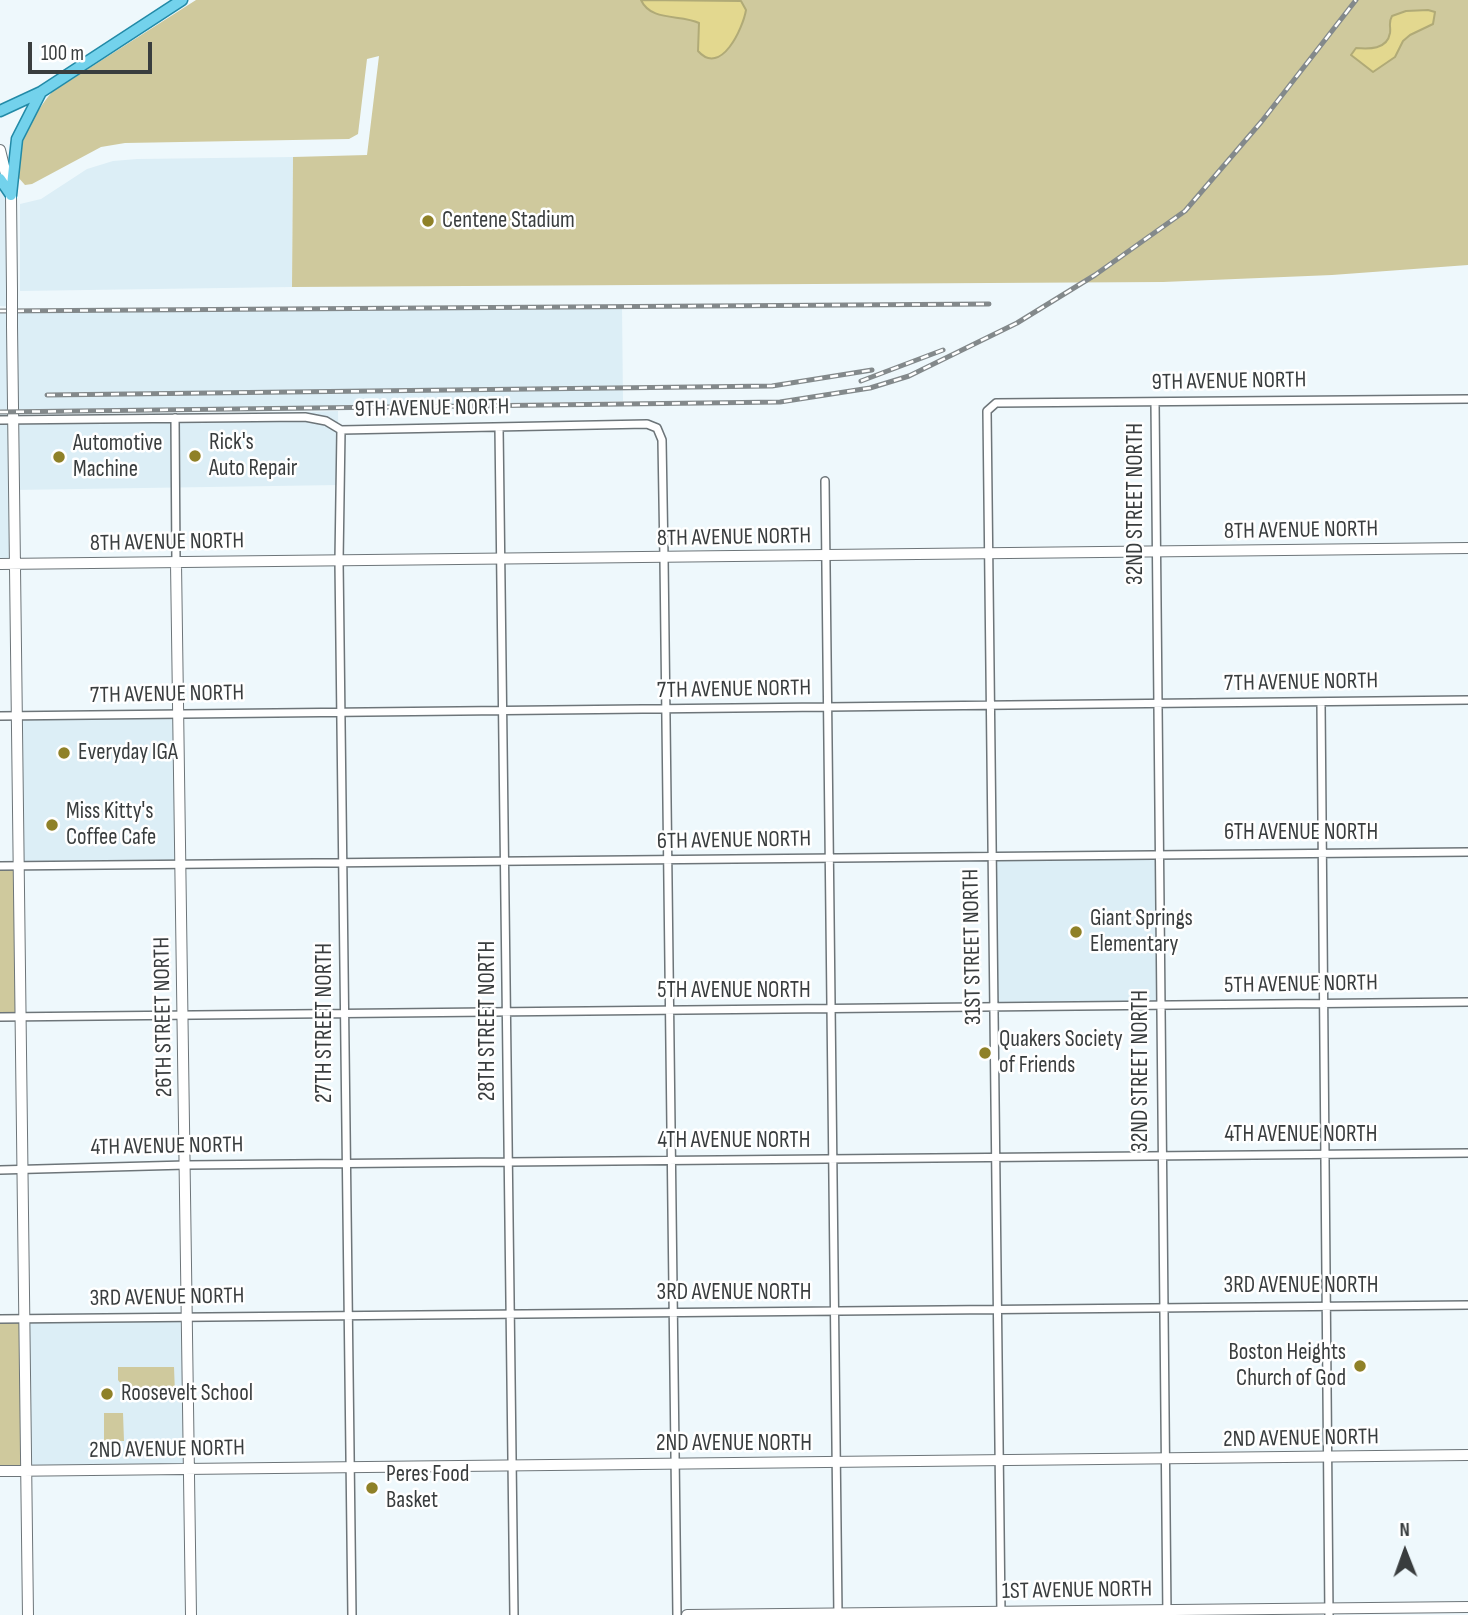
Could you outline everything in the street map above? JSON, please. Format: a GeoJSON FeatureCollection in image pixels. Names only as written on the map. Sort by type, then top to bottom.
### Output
{"type":"FeatureCollection","features":[{"type":"Feature","properties":{"kind":"main road"},"geometry":{"type":"LineString","coordinates":[[0,111],[41,92],[182,0]]}},
{"type":"Feature","properties":{"kind":"main road"},"geometry":{"type":"LineString","coordinates":[[11,195],[17,139],[41,92]]}},
{"type":"Feature","properties":{"kind":"main road"},"geometry":{"type":"LineString","coordinates":[[0,179],[11,195]]}},
{"type":"Feature","properties":{"kind":"street"},"geometry":{"type":"LineString","coordinates":[[0,150],[11,195],[28,1615]]}},
{"type":"Feature","properties":{"kind":"street","name":"9TH AVENUE NORTH"},"geometry":{"type":"LineString","coordinates":[[990,405],[1468,399]]}},
{"type":"Feature","properties":{"kind":"street","name":"32ND STREET NORTH"},"geometry":{"type":"LineString","coordinates":[[1155,401],[1167,1612]]}},
{"type":"Feature","properties":{"kind":"street","name":"31ST STREET NORTH"},"geometry":{"type":"LineString","coordinates":[[990,405],[987,411],[989,706],[1001,1613]]}},
{"type":"Feature","properties":{"kind":"street","name":"9TH AVENUE NORTH"},"geometry":{"type":"LineString","coordinates":[[0,420],[305,417],[326,421],[341,430],[647,424],[657,428],[662,440],[664,558]]}},
{"type":"Feature","properties":{"kind":"street","name":"26TH STREET NORTH"},"geometry":{"type":"LineString","coordinates":[[175,418],[191,1615]]}},
{"type":"Feature","properties":{"kind":"street","name":"28TH STREET NORTH"},"geometry":{"type":"LineString","coordinates":[[499,427],[514,1615]]}},
{"type":"Feature","properties":{"kind":"street","name":"27TH STREET NORTH"},"geometry":{"type":"LineString","coordinates":[[341,430],[339,561],[352,1615]]}},
{"type":"Feature","properties":{"kind":"street"},"geometry":{"type":"LineString","coordinates":[[825,481],[838,1614]]}},
{"type":"Feature","properties":{"kind":"street","name":"8TH AVENUE NORTH"},"geometry":{"type":"LineString","coordinates":[[0,564],[1468,548]]}},
{"type":"Feature","properties":{"kind":"street"},"geometry":{"type":"LineString","coordinates":[[664,558],[677,1615]]}},
{"type":"Feature","properties":{"kind":"street","name":"7TH AVENUE NORTH"},"geometry":{"type":"LineString","coordinates":[[0,716],[1468,700]]}},
{"type":"Feature","properties":{"kind":"street"},"geometry":{"type":"LineString","coordinates":[[1321,703],[1329,1611]]}},
{"type":"Feature","properties":{"kind":"street","name":"6TH AVENUE NORTH"},"geometry":{"type":"LineString","coordinates":[[0,866],[1468,852]]}},
{"type":"Feature","properties":{"kind":"street","name":"5TH AVENUE NORTH"},"geometry":{"type":"LineString","coordinates":[[0,1017],[1468,1002]]}},
{"type":"Feature","properties":{"kind":"street","name":"4TH AVENUE NORTH"},"geometry":{"type":"LineString","coordinates":[[0,1170],[186,1165],[1468,1153]]}},
{"type":"Feature","properties":{"kind":"street","name":"3RD AVENUE NORTH"},"geometry":{"type":"LineString","coordinates":[[0,1319],[835,1312],[1326,1304],[1468,1305]]}},
{"type":"Feature","properties":{"kind":"street","name":"2ND AVENUE NORTH"},"geometry":{"type":"LineString","coordinates":[[0,1471],[513,1464],[1328,1459],[1468,1455]]}},
{"type":"Feature","properties":{"kind":"street","name":"1ST AVENUE NORTH"},"geometry":{"type":"LineString","coordinates":[[687,1615],[1329,1611],[1468,1607]]}},
{"type":"Feature","properties":{"kind":"shaded area"},"geometry":{"type":"Polygon","coordinates":[[[196,0],[1468,0],[1468,265],[1332,275],[1163,282],[292,287],[293,157],[367,155],[379,56],[367,59],[358,134],[349,139],[125,143],[101,147],[32,184],[25,185],[17,176],[27,131],[52,92],[196,0]]]}},
{"type":"Feature","properties":{"kind":"shaded area"},"geometry":{"type":"Polygon","coordinates":[[[641,0],[741,1],[746,10],[736,38],[723,54],[715,58],[707,57],[698,51],[699,23],[659,15],[646,7],[641,0]]]}},
{"type":"Feature","properties":{"kind":"shaded area"},"geometry":{"type":"Polygon","coordinates":[[[1406,11],[1435,12],[1433,24],[1410,35],[1403,41],[1395,57],[1373,72],[1351,55],[1356,48],[1377,47],[1385,43],[1390,33],[1392,16],[1406,11]]]}},
{"type":"Feature","properties":{"kind":"shaded area"},"geometry":{"type":"Polygon","coordinates":[[[293,157],[292,287],[20,291],[20,204],[41,199],[87,169],[113,161],[137,159],[293,157]]]}},
{"type":"Feature","properties":{"kind":"shaded area"},"geometry":{"type":"Polygon","coordinates":[[[0,179],[11,195],[12,307],[0,306],[0,179]]]}},
{"type":"Feature","properties":{"kind":"shaded area"},"geometry":{"type":"Polygon","coordinates":[[[622,307],[623,401],[13,412],[13,420],[338,411],[339,485],[14,490],[15,564],[0,564],[0,313],[622,307]]]}},
{"type":"Feature","properties":{"kind":"shaded area"},"geometry":{"type":"Polygon","coordinates":[[[178,714],[180,865],[19,866],[16,716],[178,714]]]}},
{"type":"Feature","properties":{"kind":"shaded area","name":"Giant Springs Elementary"},"geometry":{"type":"Polygon","coordinates":[[[1159,854],[1160,1006],[993,1008],[991,857],[1159,854]]]}},
{"type":"Feature","properties":{"kind":"shaded area"},"geometry":{"type":"Polygon","coordinates":[[[0,866],[19,866],[22,1017],[0,1017],[0,866]]]}},
{"type":"Feature","properties":{"kind":"shaded area","name":"Roosevelt School"},"geometry":{"type":"Polygon","coordinates":[[[187,1316],[189,1470],[26,1471],[26,1319],[187,1316]]]}},
{"type":"Feature","properties":{"kind":"shaded area"},"geometry":{"type":"Polygon","coordinates":[[[0,1319],[26,1319],[26,1471],[0,1471],[0,1319]]]}},
{"type":"Feature","properties":{"kind":"shaded area"},"geometry":{"type":"Polygon","coordinates":[[[118,1367],[174,1367],[175,1394],[130,1395],[118,1380],[118,1367]]]}},
{"type":"Feature","properties":{"kind":"shaded area"},"geometry":{"type":"Polygon","coordinates":[[[104,1413],[123,1413],[124,1441],[104,1441],[104,1413]]]}},
{"type":"Feature","properties":{"kind":"railway"},"geometry":{"type":"LineString","coordinates":[[0,412],[780,402],[870,388],[909,376],[1017,323],[1095,275],[1185,211],[1262,121],[1356,0]]}},
{"type":"Feature","properties":{"kind":"railway"},"geometry":{"type":"LineString","coordinates":[[0,311],[989,304]]}},
{"type":"Feature","properties":{"kind":"railway"},"geometry":{"type":"LineString","coordinates":[[861,381],[943,350]]}},
{"type":"Feature","properties":{"kind":"railway"},"geometry":{"type":"LineString","coordinates":[[47,395],[772,386],[872,370]]}},
{"type":"Feature","properties":{"kind":"place","name":"Centene Stadium"},"geometry":{"type":"Point","coordinates":[428,221]}},
{"type":"Feature","properties":{"kind":"place","name":"Rick's Auto Repair"},"geometry":{"type":"Point","coordinates":[195,456]}},
{"type":"Feature","properties":{"kind":"place","name":"Automotive Machine"},"geometry":{"type":"Point","coordinates":[59,457]}},
{"type":"Feature","properties":{"kind":"place","name":"Everyday IGA"},"geometry":{"type":"Point","coordinates":[64,753]}},
{"type":"Feature","properties":{"kind":"place","name":"Miss Kitty's Coffee Cafe"},"geometry":{"type":"Point","coordinates":[52,825]}},
{"type":"Feature","properties":{"kind":"place","name":"Giant Springs Elementary"},"geometry":{"type":"Point","coordinates":[1076,932]}},
{"type":"Feature","properties":{"kind":"place","name":"Quakers Society of Friends"},"geometry":{"type":"Point","coordinates":[985,1053]}},
{"type":"Feature","properties":{"kind":"place","name":"Boston Heights Church of God"},"geometry":{"type":"Point","coordinates":[1360,1366]}},
{"type":"Feature","properties":{"kind":"place","name":"Roosevelt School"},"geometry":{"type":"Point","coordinates":[107,1394]}},
{"type":"Feature","properties":{"kind":"place","name":"Peres Food Basket"},"geometry":{"type":"Point","coordinates":[372,1488]}}]}
